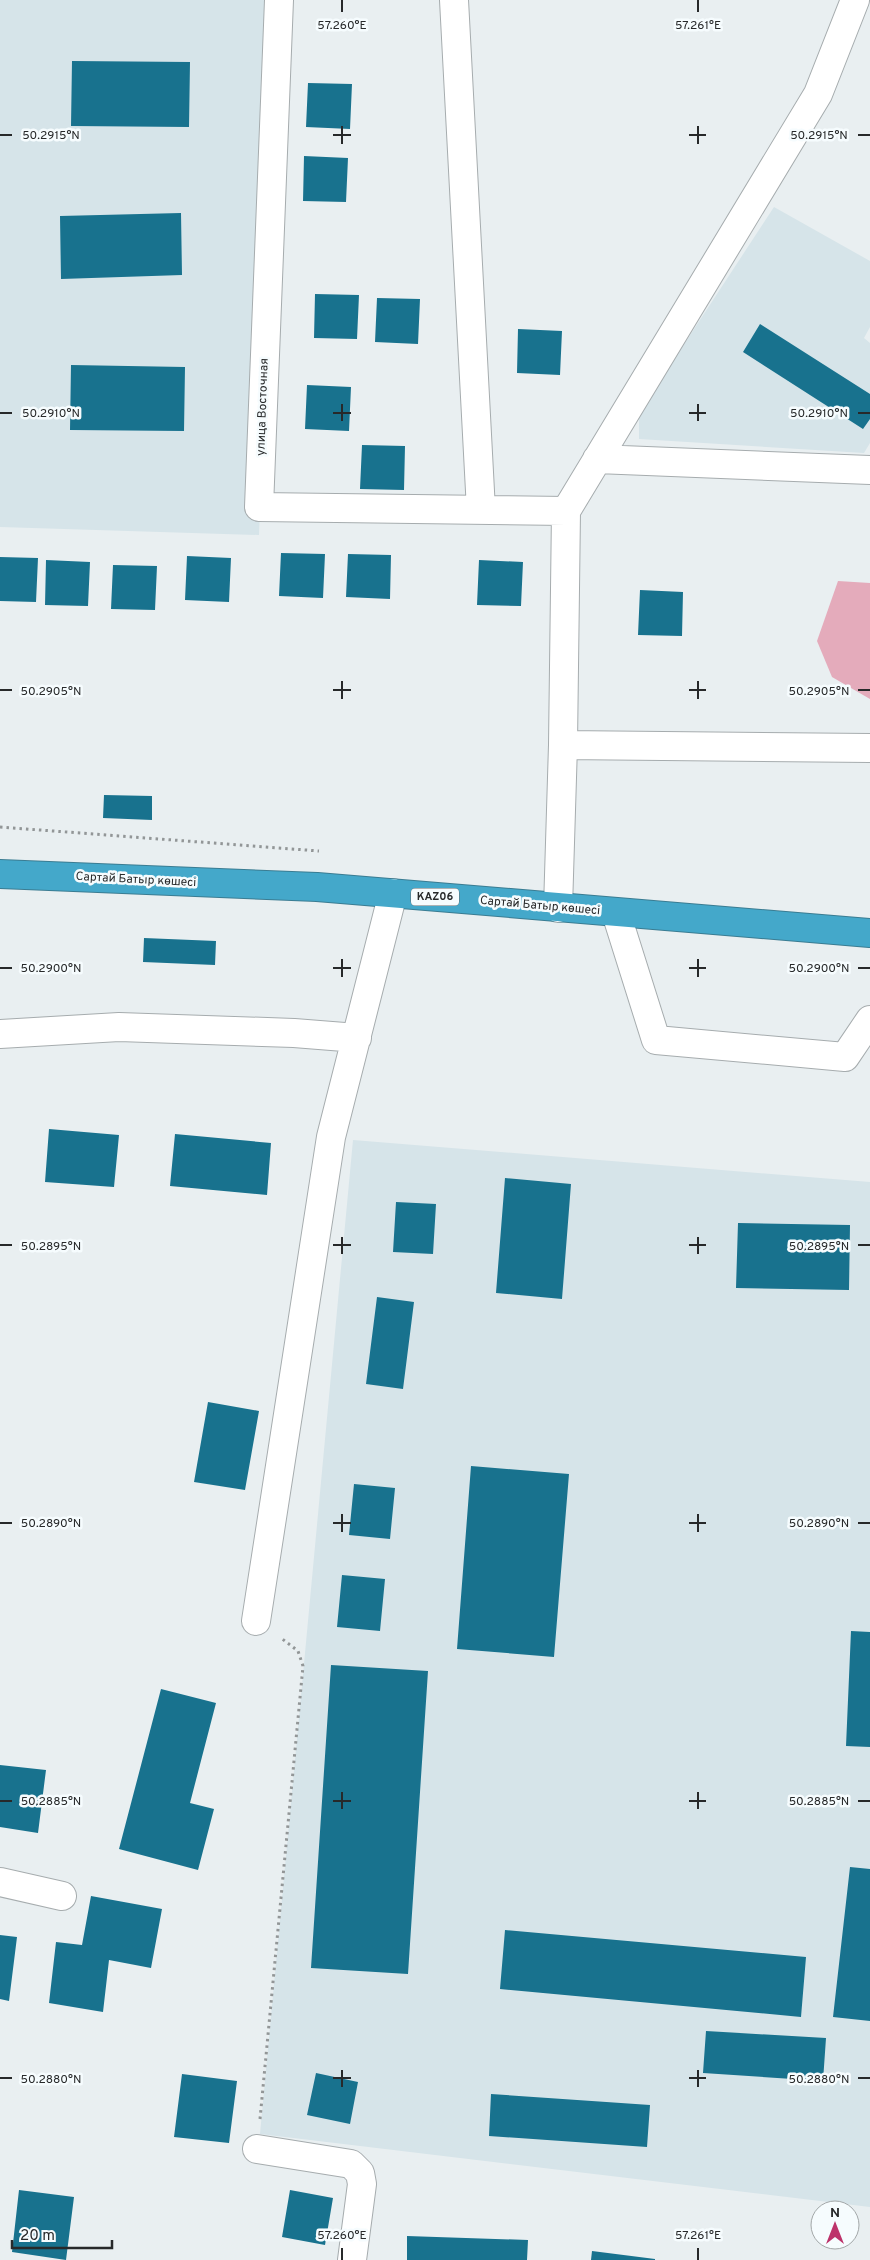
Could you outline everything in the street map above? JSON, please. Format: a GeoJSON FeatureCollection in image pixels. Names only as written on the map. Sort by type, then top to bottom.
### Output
{"type":"FeatureCollection","features":[{"type":"Feature","properties":{"kind":"highway","name":"Сартай Батыр көшесі"},"geometry":{"type":"LineString","coordinates":[[0,874],[317,887],[870,933]]}},
{"type":"Feature","properties":{"kind":"street","name":"улица Восточная"},"geometry":{"type":"LineString","coordinates":[[279,0],[259,507],[566,511]]}},
{"type":"Feature","properties":{"kind":"street"},"geometry":{"type":"LineString","coordinates":[[454,0],[481,510]]}},
{"type":"Feature","properties":{"kind":"street"},"geometry":{"type":"LineString","coordinates":[[558,908],[563,745],[566,511],[818,94],[855,0]]}},
{"type":"Feature","properties":{"kind":"street"},"geometry":{"type":"LineString","coordinates":[[597,459],[870,470]]}},
{"type":"Feature","properties":{"kind":"street"},"geometry":{"type":"LineString","coordinates":[[563,745],[870,748]]}},
{"type":"Feature","properties":{"kind":"street"},"geometry":{"type":"LineString","coordinates":[[256,1621],[331,1137],[392,893]]}},
{"type":"Feature","properties":{"kind":"street"},"geometry":{"type":"LineString","coordinates":[[616,913],[656,1040],[845,1057],[870,1020]]}},
{"type":"Feature","properties":{"kind":"street"},"geometry":{"type":"LineString","coordinates":[[0,1034],[119,1027],[294,1033],[357,1038]]}},
{"type":"Feature","properties":{"kind":"street"},"geometry":{"type":"LineString","coordinates":[[0,1882],[62,1896]]}},
{"type":"Feature","properties":{"kind":"street"},"geometry":{"type":"LineString","coordinates":[[257,2149],[351,2164],[360,2173],[362,2184],[352,2260]]}},
{"type":"Feature","properties":{"kind":"path"},"geometry":{"type":"LineString","coordinates":[[0,827],[319,851]]}},
{"type":"Feature","properties":{"kind":"path"},"geometry":{"type":"LineString","coordinates":[[256,1621],[298,1651],[302,1666],[257,2149]]}},
{"type":"Feature","properties":{"kind":"shaded area"},"geometry":{"type":"Polygon","coordinates":[[[0,0],[279,0],[259,535],[0,527],[0,0]]]}},
{"type":"Feature","properties":{"kind":"shaded area"},"geometry":{"type":"Polygon","coordinates":[[[774,207],[870,261],[870,327],[864,338],[870,343],[870,443],[864,453],[639,439],[639,413],[774,207]]]}},
{"type":"Feature","properties":{"kind":"shaded area"},"geometry":{"type":"Polygon","coordinates":[[[838,581],[870,583],[870,699],[832,677],[817,641],[838,581]]]}},
{"type":"Feature","properties":{"kind":"shaded area"},"geometry":{"type":"Polygon","coordinates":[[[353,1140],[870,1182],[870,2207],[860,2206],[860,2200],[812,2200],[260,2134],[353,1140]]]}},
{"type":"Feature","properties":{"kind":"building"},"geometry":{"type":"Polygon","coordinates":[[[72,61],[190,62],[189,127],[71,126],[72,61]]]}},
{"type":"Feature","properties":{"kind":"building"},"geometry":{"type":"Polygon","coordinates":[[[308,83],[352,84],[350,129],[306,127],[308,83]]]}},
{"type":"Feature","properties":{"kind":"building"},"geometry":{"type":"Polygon","coordinates":[[[304,156],[348,158],[346,202],[303,201],[304,156]]]}},
{"type":"Feature","properties":{"kind":"building"},"geometry":{"type":"Polygon","coordinates":[[[181,213],[182,275],[61,279],[60,216],[181,213]]]}},
{"type":"Feature","properties":{"kind":"building"},"geometry":{"type":"Polygon","coordinates":[[[315,294],[359,295],[357,339],[314,338],[315,294]]]}},
{"type":"Feature","properties":{"kind":"building"},"geometry":{"type":"Polygon","coordinates":[[[377,298],[420,299],[418,344],[375,342],[377,298]]]}},
{"type":"Feature","properties":{"kind":"building"},"geometry":{"type":"Polygon","coordinates":[[[760,324],[870,394],[870,419],[863,429],[743,352],[760,324]]]}},
{"type":"Feature","properties":{"kind":"building"},"geometry":{"type":"Polygon","coordinates":[[[518,329],[562,331],[560,375],[517,373],[518,329]]]}},
{"type":"Feature","properties":{"kind":"building"},"geometry":{"type":"Polygon","coordinates":[[[71,365],[185,367],[184,431],[70,430],[71,365]]]}},
{"type":"Feature","properties":{"kind":"building"},"geometry":{"type":"Polygon","coordinates":[[[307,385],[351,387],[349,431],[305,429],[307,385]]]}},
{"type":"Feature","properties":{"kind":"building"},"geometry":{"type":"Polygon","coordinates":[[[362,445],[405,446],[404,490],[360,489],[362,445]]]}},
{"type":"Feature","properties":{"kind":"building"},"geometry":{"type":"Polygon","coordinates":[[[281,553],[325,554],[323,598],[279,596],[281,553]]]}},
{"type":"Feature","properties":{"kind":"building"},"geometry":{"type":"Polygon","coordinates":[[[348,554],[391,555],[390,599],[346,597],[348,554]]]}},
{"type":"Feature","properties":{"kind":"building"},"geometry":{"type":"Polygon","coordinates":[[[187,556],[231,558],[229,602],[185,600],[187,556]]]}},
{"type":"Feature","properties":{"kind":"building"},"geometry":{"type":"Polygon","coordinates":[[[0,557],[38,558],[36,602],[0,601],[0,557]]]}},
{"type":"Feature","properties":{"kind":"building"},"geometry":{"type":"Polygon","coordinates":[[[46,560],[90,562],[88,606],[45,605],[46,560]]]}},
{"type":"Feature","properties":{"kind":"building"},"geometry":{"type":"Polygon","coordinates":[[[479,560],[523,562],[521,606],[477,605],[479,560]]]}},
{"type":"Feature","properties":{"kind":"building"},"geometry":{"type":"Polygon","coordinates":[[[113,565],[157,566],[155,610],[111,609],[113,565]]]}},
{"type":"Feature","properties":{"kind":"building"},"geometry":{"type":"Polygon","coordinates":[[[640,590],[683,592],[682,636],[638,635],[640,590]]]}},
{"type":"Feature","properties":{"kind":"building"},"geometry":{"type":"Polygon","coordinates":[[[104,795],[152,796],[152,820],[103,818],[104,795]]]}},
{"type":"Feature","properties":{"kind":"building"},"geometry":{"type":"Polygon","coordinates":[[[144,938],[216,941],[215,965],[143,962],[144,938]]]}},
{"type":"Feature","properties":{"kind":"building"},"geometry":{"type":"Polygon","coordinates":[[[49,1129],[119,1135],[114,1187],[45,1182],[49,1129]]]}},
{"type":"Feature","properties":{"kind":"building"},"geometry":{"type":"Polygon","coordinates":[[[175,1134],[271,1143],[267,1195],[170,1186],[175,1134]]]}},
{"type":"Feature","properties":{"kind":"building"},"geometry":{"type":"Polygon","coordinates":[[[505,1178],[571,1184],[562,1299],[496,1293],[505,1178]]]}},
{"type":"Feature","properties":{"kind":"building"},"geometry":{"type":"Polygon","coordinates":[[[396,1202],[436,1204],[433,1254],[393,1252],[396,1202]]]}},
{"type":"Feature","properties":{"kind":"building"},"geometry":{"type":"Polygon","coordinates":[[[738,1223],[850,1225],[849,1290],[736,1288],[738,1223]]]}},
{"type":"Feature","properties":{"kind":"building"},"geometry":{"type":"Polygon","coordinates":[[[377,1297],[414,1302],[403,1389],[366,1384],[377,1297]]]}},
{"type":"Feature","properties":{"kind":"building"},"geometry":{"type":"Polygon","coordinates":[[[208,1402],[259,1411],[245,1490],[194,1482],[208,1402]]]}},
{"type":"Feature","properties":{"kind":"building"},"geometry":{"type":"Polygon","coordinates":[[[471,1466],[569,1474],[554,1657],[457,1649],[471,1466]]]}},
{"type":"Feature","properties":{"kind":"building"},"geometry":{"type":"Polygon","coordinates":[[[354,1484],[395,1488],[390,1539],[349,1535],[354,1484]]]}},
{"type":"Feature","properties":{"kind":"building"},"geometry":{"type":"Polygon","coordinates":[[[342,1575],[385,1579],[380,1631],[337,1627],[342,1575]]]}},
{"type":"Feature","properties":{"kind":"building"},"geometry":{"type":"Polygon","coordinates":[[[851,1631],[870,1632],[870,1747],[846,1746],[851,1631]]]}},
{"type":"Feature","properties":{"kind":"building"},"geometry":{"type":"Polygon","coordinates":[[[331,1665],[428,1671],[408,1974],[311,1968],[331,1665]]]}},
{"type":"Feature","properties":{"kind":"building"},"geometry":{"type":"Polygon","coordinates":[[[161,1689],[216,1703],[190,1803],[214,1809],[198,1870],[119,1849],[161,1689]]]}},
{"type":"Feature","properties":{"kind":"building"},"geometry":{"type":"Polygon","coordinates":[[[0,1765],[46,1770],[38,1833],[0,1827],[0,1765]]]}},
{"type":"Feature","properties":{"kind":"building"},"geometry":{"type":"Polygon","coordinates":[[[850,1867],[870,1869],[870,2021],[833,2017],[850,1867]]]}},
{"type":"Feature","properties":{"kind":"building"},"geometry":{"type":"Polygon","coordinates":[[[91,1896],[162,1909],[151,1968],[109,1960],[103,2012],[49,2003],[56,1942],[82,1945],[91,1896]]]}},
{"type":"Feature","properties":{"kind":"building"},"geometry":{"type":"Polygon","coordinates":[[[505,1930],[806,1957],[801,2017],[500,1989],[505,1930]]]}},
{"type":"Feature","properties":{"kind":"building"},"geometry":{"type":"Polygon","coordinates":[[[0,1935],[17,1937],[9,2001],[0,1999],[0,1935]]]}},
{"type":"Feature","properties":{"kind":"building"},"geometry":{"type":"Polygon","coordinates":[[[706,2031],[826,2038],[823,2081],[703,2073],[706,2031]]]}},
{"type":"Feature","properties":{"kind":"building"},"geometry":{"type":"Polygon","coordinates":[[[316,2073],[358,2082],[350,2124],[307,2115],[316,2073]]]}},
{"type":"Feature","properties":{"kind":"building"},"geometry":{"type":"Polygon","coordinates":[[[182,2074],[237,2081],[229,2143],[174,2137],[182,2074]]]}},
{"type":"Feature","properties":{"kind":"building"},"geometry":{"type":"Polygon","coordinates":[[[491,2094],[650,2105],[647,2147],[489,2136],[491,2094]]]}},
{"type":"Feature","properties":{"kind":"building"},"geometry":{"type":"Polygon","coordinates":[[[19,2190],[74,2197],[66,2260],[12,2252],[19,2190]]]}},
{"type":"Feature","properties":{"kind":"building"},"geometry":{"type":"Polygon","coordinates":[[[290,2190],[333,2198],[325,2245],[282,2237],[290,2190]]]}},
{"type":"Feature","properties":{"kind":"building"},"geometry":{"type":"Polygon","coordinates":[[[407,2236],[528,2240],[527,2260],[407,2260],[407,2236]]]}},
{"type":"Feature","properties":{"kind":"building"},"geometry":{"type":"Polygon","coordinates":[[[592,2251],[655,2259],[655,2260],[591,2260],[592,2251]]]}}]}
